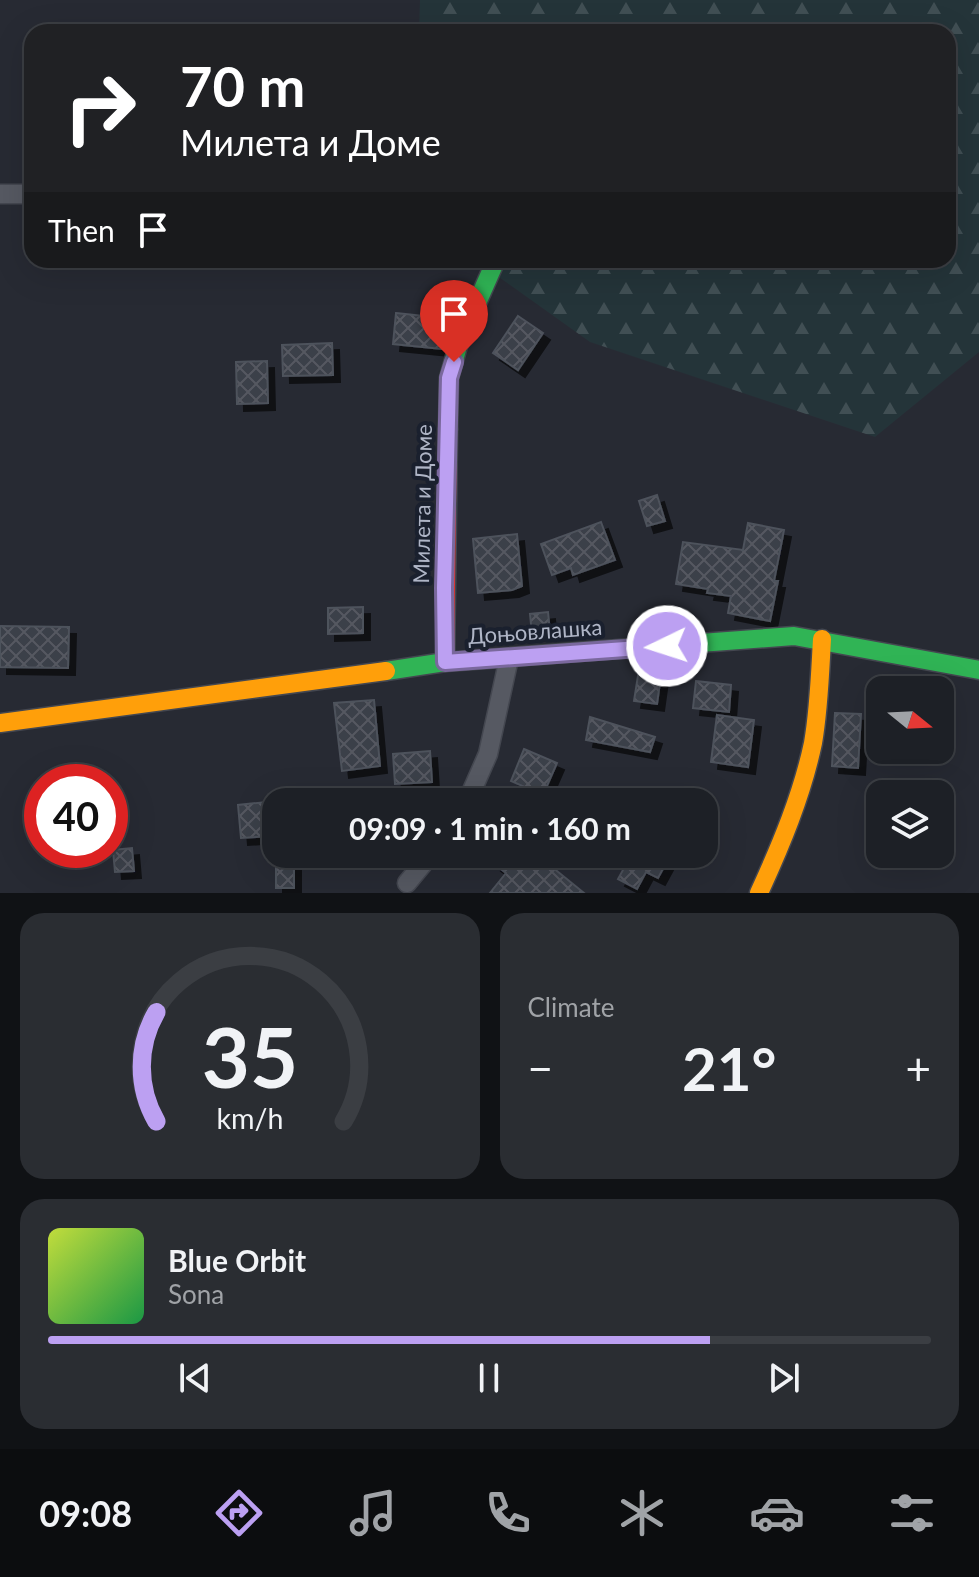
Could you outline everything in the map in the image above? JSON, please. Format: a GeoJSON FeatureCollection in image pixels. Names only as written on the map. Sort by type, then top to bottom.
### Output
{"type":"FeatureCollection","features":[{"type":"Feature","properties":{"kind":"street"},"geometry":{"type":"LineString","coordinates":[[0,194],[24,194]]}},
{"type":"Feature","properties":{"kind":"street","name":"Милета и Доме"},"geometry":{"type":"LineString","coordinates":[[445,662],[449,378],[458,346],[492,268]]}},
{"type":"Feature","properties":{"kind":"street","name":"Доњовлашка"},"geometry":{"type":"LineString","coordinates":[[0,723],[445,662],[794,636],[979,670]]}},
{"type":"Feature","properties":{"kind":"street"},"geometry":{"type":"LineString","coordinates":[[759,893],[787,833],[811,754],[819,701],[822,639]]}},
{"type":"Feature","properties":{"kind":"street"},"geometry":{"type":"LineString","coordinates":[[473,788],[488,754],[509,658]]}},
{"type":"Feature","properties":{"kind":"street"},"geometry":{"type":"LineString","coordinates":[[407,883],[419,868]]}},
{"type":"Feature","properties":{"kind":"green space"},"geometry":{"type":"Polygon","coordinates":[[[420,0],[979,0],[979,352],[875,437],[590,342],[486,268],[956,268],[956,24],[419,24],[420,0]]]}},
{"type":"Feature","properties":{"kind":"building"},"geometry":{"type":"Polygon","coordinates":[[[396,313],[453,319],[442,349],[393,344],[396,313]]]}},
{"type":"Feature","properties":{"kind":"building"},"geometry":{"type":"Polygon","coordinates":[[[518,316],[543,333],[518,370],[493,353],[518,316]]]}},
{"type":"Feature","properties":{"kind":"building"},"geometry":{"type":"Polygon","coordinates":[[[332,343],[333,375],[283,376],[282,345],[332,343]]]}},
{"type":"Feature","properties":{"kind":"building"},"geometry":{"type":"Polygon","coordinates":[[[267,361],[268,403],[237,404],[236,362],[267,361]]]}},
{"type":"Feature","properties":{"kind":"building"},"geometry":{"type":"Polygon","coordinates":[[[657,495],[665,521],[647,526],[639,501],[657,495]]]}},
{"type":"Feature","properties":{"kind":"building"},"geometry":{"type":"Polygon","coordinates":[[[601,522],[615,560],[573,575],[571,568],[552,575],[541,544],[601,522]]]}},
{"type":"Feature","properties":{"kind":"building"},"geometry":{"type":"Polygon","coordinates":[[[748,523],[784,530],[770,621],[728,613],[731,596],[676,584],[683,542],[743,550],[748,523]]]}},
{"type":"Feature","properties":{"kind":"building"},"geometry":{"type":"Polygon","coordinates":[[[517,534],[522,586],[478,593],[473,539],[517,534]]]}},
{"type":"Feature","properties":{"kind":"building"},"geometry":{"type":"Polygon","coordinates":[[[363,607],[363,633],[328,634],[328,608],[363,607]]]}},
{"type":"Feature","properties":{"kind":"building"},"geometry":{"type":"Polygon","coordinates":[[[548,612],[550,632],[532,634],[530,614],[548,612]]]}},
{"type":"Feature","properties":{"kind":"building"},"geometry":{"type":"Polygon","coordinates":[[[0,626],[69,627],[68,668],[0,667],[0,626]]]}},
{"type":"Feature","properties":{"kind":"building"},"geometry":{"type":"Polygon","coordinates":[[[663,661],[657,704],[634,701],[640,663],[663,661]]]}},
{"type":"Feature","properties":{"kind":"building"},"geometry":{"type":"Polygon","coordinates":[[[696,681],[731,685],[729,712],[693,708],[696,681]]]}},
{"type":"Feature","properties":{"kind":"building"},"geometry":{"type":"Polygon","coordinates":[[[374,700],[380,766],[342,771],[334,703],[374,700]]]}},
{"type":"Feature","properties":{"kind":"building"},"geometry":{"type":"Polygon","coordinates":[[[835,713],[861,714],[858,768],[832,766],[835,713]]]}},
{"type":"Feature","properties":{"kind":"building"},"geometry":{"type":"Polygon","coordinates":[[[717,715],[754,720],[748,767],[711,762],[717,715]]]}},
{"type":"Feature","properties":{"kind":"building"},"geometry":{"type":"Polygon","coordinates":[[[590,717],[655,737],[650,752],[586,740],[590,717]]]}},
{"type":"Feature","properties":{"kind":"building"},"geometry":{"type":"Polygon","coordinates":[[[524,749],[557,763],[546,788],[527,788],[511,781],[524,749]]]}},
{"type":"Feature","properties":{"kind":"building"},"geometry":{"type":"Polygon","coordinates":[[[430,751],[432,782],[395,784],[393,754],[430,751]]]}},
{"type":"Feature","properties":{"kind":"building"},"geometry":{"type":"Polygon","coordinates":[[[262,802],[262,836],[241,838],[238,805],[262,802]]]}},
{"type":"Feature","properties":{"kind":"building"},"geometry":{"type":"Polygon","coordinates":[[[128,848],[132,848],[134,871],[115,872],[115,868],[128,868],[128,848]]]}},
{"type":"Feature","properties":{"kind":"building"},"geometry":{"type":"Polygon","coordinates":[[[276,868],[294,868],[294,888],[276,888],[276,868]]]}},
{"type":"Feature","properties":{"kind":"building"},"geometry":{"type":"Polygon","coordinates":[[[499,868],[553,868],[584,893],[490,893],[506,873],[499,868]]]}},
{"type":"Feature","properties":{"kind":"building"},"geometry":{"type":"Polygon","coordinates":[[[624,868],[663,868],[658,878],[646,872],[637,889],[618,879],[624,868]]]}},
{"type":"Feature","properties":{"kind":"traffic: fast"},"geometry":{"type":"LineString","coordinates":[[448,429],[449,378],[458,346],[492,268]]}},
{"type":"Feature","properties":{"kind":"traffic: fast"},"geometry":{"type":"LineString","coordinates":[[386,671],[445,662],[794,636],[979,670]]}},
{"type":"Feature","properties":{"kind":"traffic: slow"},"geometry":{"type":"LineString","coordinates":[[759,893],[790,820],[813,743],[822,639]]}},
{"type":"Feature","properties":{"kind":"traffic: slow"},"geometry":{"type":"LineString","coordinates":[[0,723],[386,671]]}},
{"type":"Feature","properties":{"kind":"traffic: jam"},"geometry":{"type":"LineString","coordinates":[[445,662],[448,429]]}},
{"type":"Feature","properties":{"kind":"route"},"geometry":{"type":"LineString","coordinates":[[454,362],[449,378],[445,662],[667,646]]}}]}
